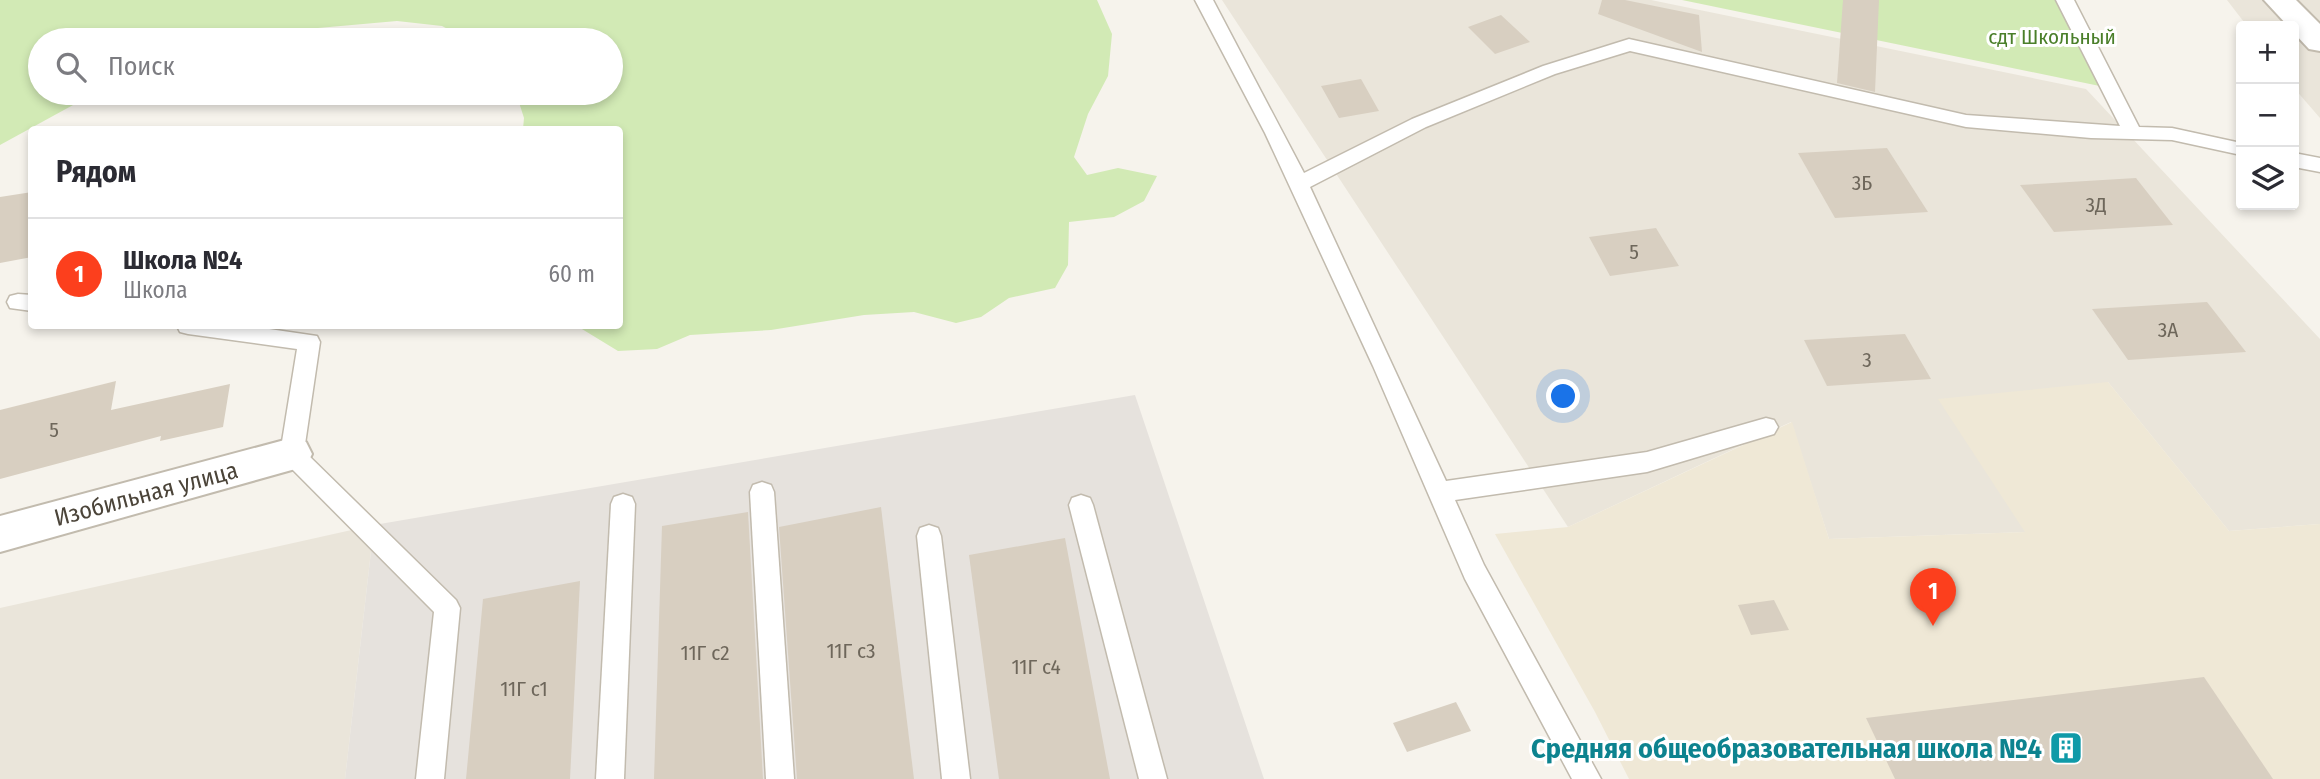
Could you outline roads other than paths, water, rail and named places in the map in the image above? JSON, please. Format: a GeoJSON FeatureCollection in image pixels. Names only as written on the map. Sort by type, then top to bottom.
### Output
{"type":"FeatureCollection","features":[{"type":"Feature","properties":{"kind":"street"},"geometry":{"type":"LineString","coordinates":[[2278,0],[2320,42]]}},
{"type":"Feature","properties":{"kind":"street","name":"Изобильная улица"},"geometry":{"type":"LineString","coordinates":[[0,534],[292,454]]}},
{"type":"Feature","properties":{"kind":"lane"},"geometry":{"type":"LineString","coordinates":[[1204,0],[1220,26],[1299,184],[1384,366],[1474,571],[1587,779]]}},
{"type":"Feature","properties":{"kind":"lane"},"geometry":{"type":"LineString","coordinates":[[2065,0],[2133,132]]}},
{"type":"Feature","properties":{"kind":"lane"},"geometry":{"type":"LineString","coordinates":[[1299,184],[1419,123],[1549,70],[1629,46],[1966,121],[2091,132],[2172,134],[2236,148]]}},
{"type":"Feature","properties":{"kind":"lane"},"geometry":{"type":"LineString","coordinates":[[2299,161],[2320,165]]}},
{"type":"Feature","properties":{"kind":"lane"},"geometry":{"type":"LineString","coordinates":[[211,329],[309,342],[292,454],[447,608],[430,779]]}},
{"type":"Feature","properties":{"kind":"lane"},"geometry":{"type":"LineString","coordinates":[[1438,492],[1647,462],[1766,427]]}},
{"type":"Feature","properties":{"kind":"lane"},"geometry":{"type":"LineString","coordinates":[[762,492],[780,779]]}},
{"type":"Feature","properties":{"kind":"lane"},"geometry":{"type":"LineString","coordinates":[[610,779],[623,504]]}},
{"type":"Feature","properties":{"kind":"lane"},"geometry":{"type":"LineString","coordinates":[[1081,505],[1153,779]]}},
{"type":"Feature","properties":{"kind":"lane"},"geometry":{"type":"LineString","coordinates":[[929,536],[956,779]]}},
{"type":"Feature","properties":{"kind":"place","name":"Школа №4"},"geometry":{"type":"Point","coordinates":[1933,626]}},
{"type":"Feature","properties":{"kind":"place","name":"Средняя общеобразовательная школа №4"},"geometry":{"type":"Point","coordinates":[2066,748]}},
{"type":"Feature","properties":{"kind":"park label","name":"сдт Школьный"},"geometry":{"type":"Point","coordinates":[2052,37]}}]}
